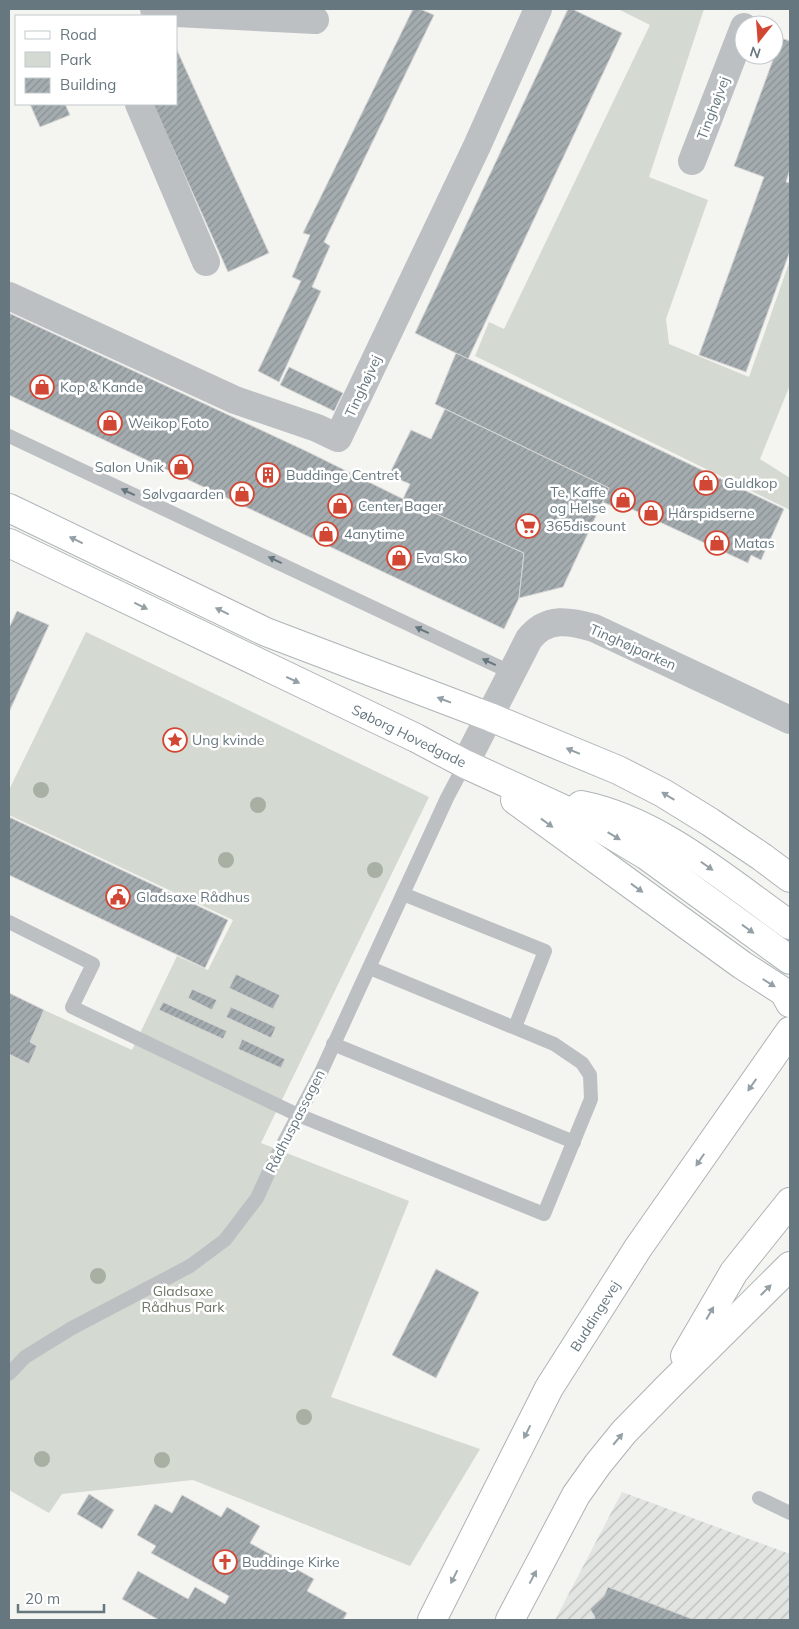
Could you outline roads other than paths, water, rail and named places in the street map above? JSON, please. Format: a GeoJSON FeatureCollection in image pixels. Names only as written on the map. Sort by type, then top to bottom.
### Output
{"type":"FeatureCollection","features":[{"type":"Feature","properties":{"kind":"street","name":"Tinghøjvej"},"geometry":{"type":"LineString","coordinates":[[9,296],[235,400],[317,428],[338,438],[476,146],[538,9]]}},
{"type":"Feature","properties":{"kind":"street"},"geometry":{"type":"LineString","coordinates":[[152,12],[315,20]]}},
{"type":"Feature","properties":{"kind":"street","name":"Tinghøjvej"},"geometry":{"type":"LineString","coordinates":[[692,161],[734,52]]}},
{"type":"Feature","properties":{"kind":"street"},"geometry":{"type":"LineString","coordinates":[[138,105],[206,262]]}},
{"type":"Feature","properties":{"kind":"street"},"geometry":{"type":"LineString","coordinates":[[9,508],[266,632],[490,717],[618,770],[648,785],[735,838],[790,878]]}},
{"type":"Feature","properties":{"kind":"street","name":"Søborg Hovedgade"},"geometry":{"type":"LineString","coordinates":[[9,543],[416,738],[465,764],[587,820],[646,856],[790,960]]}},
{"type":"Feature","properties":{"kind":"street","name":"Tinghøjparken"},"geometry":{"type":"LineString","coordinates":[[465,764],[529,639],[542,626],[558,622],[574,622],[594,628],[790,720]]}},
{"type":"Feature","properties":{"kind":"street"},"geometry":{"type":"LineString","coordinates":[[465,764],[742,965],[784,992],[790,1003]]}},
{"type":"Feature","properties":{"kind":"street"},"geometry":{"type":"LineString","coordinates":[[540,798],[592,808],[631,820],[690,854],[790,925]]}},
{"type":"Feature","properties":{"kind":"street","name":"Buddingevej"},"geometry":{"type":"LineString","coordinates":[[432,1620],[549,1388],[638,1248],[786,1042]]}},
{"type":"Feature","properties":{"kind":"street"},"geometry":{"type":"LineString","coordinates":[[669,1386],[734,1272],[790,1202]]}},
{"type":"Feature","properties":{"kind":"street"},"geometry":{"type":"LineString","coordinates":[[510,1620],[576,1495],[608,1451],[669,1386],[790,1266]]}},
{"type":"Feature","properties":{"kind":"lane"},"geometry":{"type":"LineString","coordinates":[[9,436],[512,673]]}},
{"type":"Feature","properties":{"kind":"lane","name":"Rådhuspassagen"},"geometry":{"type":"LineString","coordinates":[[9,1374],[25,1357],[72,1328],[190,1266],[225,1240],[257,1198],[322,1070],[447,798],[465,764]]}},
{"type":"Feature","properties":{"kind":"lane"},"geometry":{"type":"LineString","coordinates":[[403,894],[545,951],[515,1027]]}},
{"type":"Feature","properties":{"kind":"lane"},"geometry":{"type":"LineString","coordinates":[[9,922],[93,964],[72,1007],[298,1115],[544,1214],[591,1099],[590,1075],[582,1063],[560,1046],[370,968]]}},
{"type":"Feature","properties":{"kind":"lane"},"geometry":{"type":"LineString","coordinates":[[333,1044],[574,1142]]}},
{"type":"Feature","properties":{"kind":"lane"},"geometry":{"type":"LineString","coordinates":[[759,1498],[790,1513]]}},
{"type":"Feature","properties":{"kind":"place","name":"Kop & Kande"},"geometry":{"type":"Point","coordinates":[42,387]}},
{"type":"Feature","properties":{"kind":"place","name":"Weikop Foto"},"geometry":{"type":"Point","coordinates":[110,423]}},
{"type":"Feature","properties":{"kind":"place","name":"Salon Unik"},"geometry":{"type":"Point","coordinates":[181,467]}},
{"type":"Feature","properties":{"kind":"place","name":"Buddinge Centret"},"geometry":{"type":"Point","coordinates":[268,475]}},
{"type":"Feature","properties":{"kind":"place","name":"Guldkop"},"geometry":{"type":"Point","coordinates":[706,483]}},
{"type":"Feature","properties":{"kind":"place","name":"Sølvgaarden"},"geometry":{"type":"Point","coordinates":[242,494]}},
{"type":"Feature","properties":{"kind":"place","name":"Te, Kaffe og Helse"},"geometry":{"type":"Point","coordinates":[623,500]}},
{"type":"Feature","properties":{"kind":"place","name":"Center Bager"},"geometry":{"type":"Point","coordinates":[340,506]}},
{"type":"Feature","properties":{"kind":"place","name":"Hårspidserne"},"geometry":{"type":"Point","coordinates":[651,513]}},
{"type":"Feature","properties":{"kind":"place","name":"365discount"},"geometry":{"type":"Point","coordinates":[528,526]}},
{"type":"Feature","properties":{"kind":"place","name":"4anytime"},"geometry":{"type":"Point","coordinates":[326,534]}},
{"type":"Feature","properties":{"kind":"place","name":"Matas"},"geometry":{"type":"Point","coordinates":[717,543]}},
{"type":"Feature","properties":{"kind":"place","name":"Eva Sko"},"geometry":{"type":"Point","coordinates":[399,558]}},
{"type":"Feature","properties":{"kind":"place","name":"Ung kvinde"},"geometry":{"type":"Point","coordinates":[175,740]}},
{"type":"Feature","properties":{"kind":"place","name":"Gladsaxe Rådhus"},"geometry":{"type":"Point","coordinates":[118,897]}},
{"type":"Feature","properties":{"kind":"place","name":"Buddinge Kirke"},"geometry":{"type":"Point","coordinates":[225,1562]}},
{"type":"Feature","properties":{"kind":"park label","name":"Gladsaxe Rådhus Park"},"geometry":{"type":"Point","coordinates":[183,1299]}}]}
